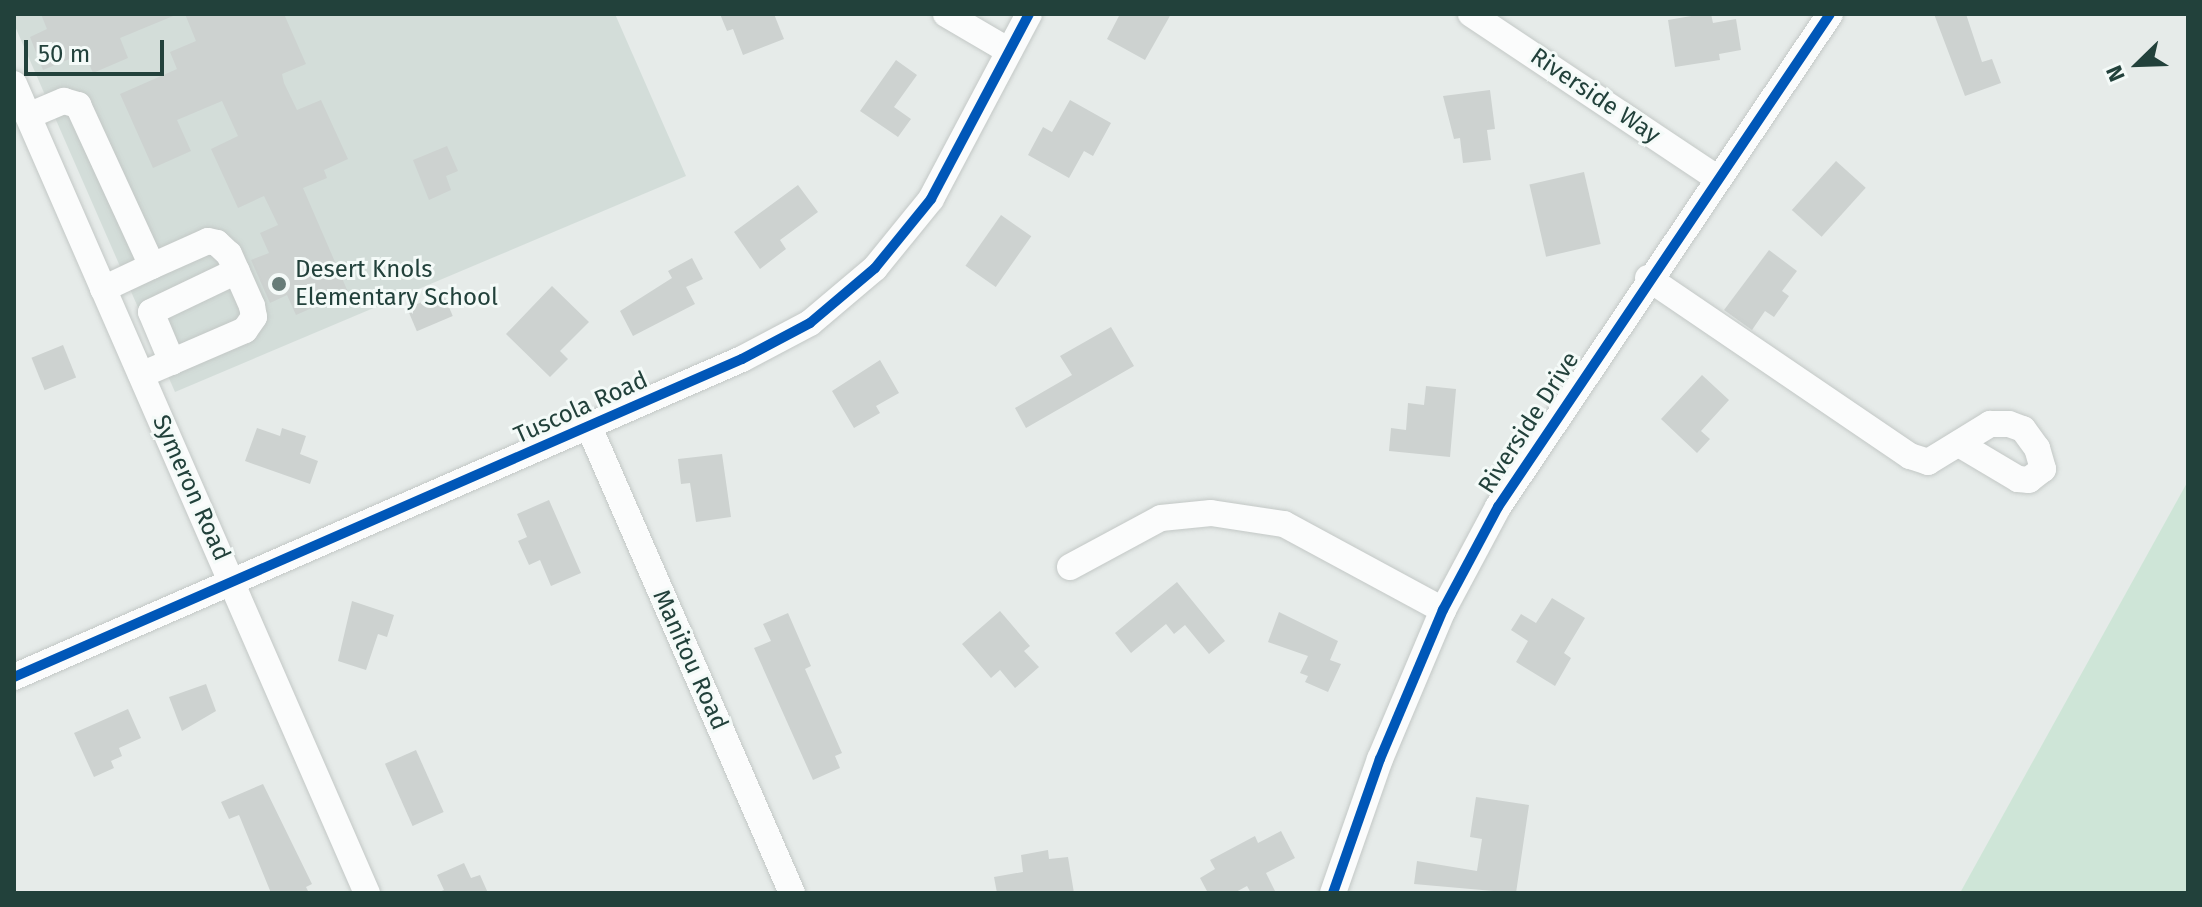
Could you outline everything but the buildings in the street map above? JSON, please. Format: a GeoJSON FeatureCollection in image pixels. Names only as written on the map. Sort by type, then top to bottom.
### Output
{"type":"FeatureCollection","features":[{"type":"Feature","properties":{"kind":"street"},"geometry":{"type":"LineString","coordinates":[[946,14],[1009,51]]}},
{"type":"Feature","properties":{"kind":"street","name":"Tuscola Road"},"geometry":{"type":"LineString","coordinates":[[14,677],[742,359],[810,323],[875,268],[931,199],[1029,14]]}},
{"type":"Feature","properties":{"kind":"street","name":"Riverside Way"},"geometry":{"type":"LineString","coordinates":[[1471,14],[1718,179]]}},
{"type":"Feature","properties":{"kind":"street","name":"Riverside Drive"},"geometry":{"type":"LineString","coordinates":[[1333,893],[1380,759],[1443,610],[1498,507],[1648,278],[1830,14]]}},
{"type":"Feature","properties":{"kind":"street","name":"Symeron Road"},"geometry":{"type":"LineString","coordinates":[[14,84],[367,893]]}},
{"type":"Feature","properties":{"kind":"street"},"geometry":{"type":"LineString","coordinates":[[28,116],[64,101],[78,105],[152,266]]}},
{"type":"Feature","properties":{"kind":"street"},"geometry":{"type":"LineString","coordinates":[[103,289],[208,241],[225,249],[237,271],[252,306],[250,326],[141,375]]}},
{"type":"Feature","properties":{"kind":"street"},"geometry":{"type":"LineString","coordinates":[[172,362],[151,312],[237,271]]}},
{"type":"Feature","properties":{"kind":"street"},"geometry":{"type":"LineString","coordinates":[[1648,278],[1910,456],[1928,462],[1959,444]]}},
{"type":"Feature","properties":{"kind":"street","name":"Manitou Road"},"geometry":{"type":"LineString","coordinates":[[589,427],[792,893]]}},
{"type":"Feature","properties":{"kind":"street"},"geometry":{"type":"LineString","coordinates":[[1070,567],[1161,518],[1211,513],[1284,524],[1443,610]]}},
{"type":"Feature","properties":{"kind":"shaded area","name":"Desert Knols Elementary School"},"geometry":{"type":"Polygon","coordinates":[[[14,14],[615,14],[686,176],[175,392],[14,24],[14,14]]]}},
{"type":"Feature","properties":{"kind":"green space"},"geometry":{"type":"Polygon","coordinates":[[[2188,481],[2188,893],[1960,893],[2188,481]]]}},
{"type":"Feature","properties":{"kind":"cycle path"},"geometry":{"type":"LineString","coordinates":[[14,677],[742,359],[810,323],[875,268],[931,199],[1029,14]]}},
{"type":"Feature","properties":{"kind":"cycle path"},"geometry":{"type":"LineString","coordinates":[[1333,893],[1380,759],[1443,610],[1498,507],[1830,14]]}},
{"type":"Feature","properties":{"kind":"place","name":"Desert Knols Elementary School"},"geometry":{"type":"Point","coordinates":[279,284]}}]}
